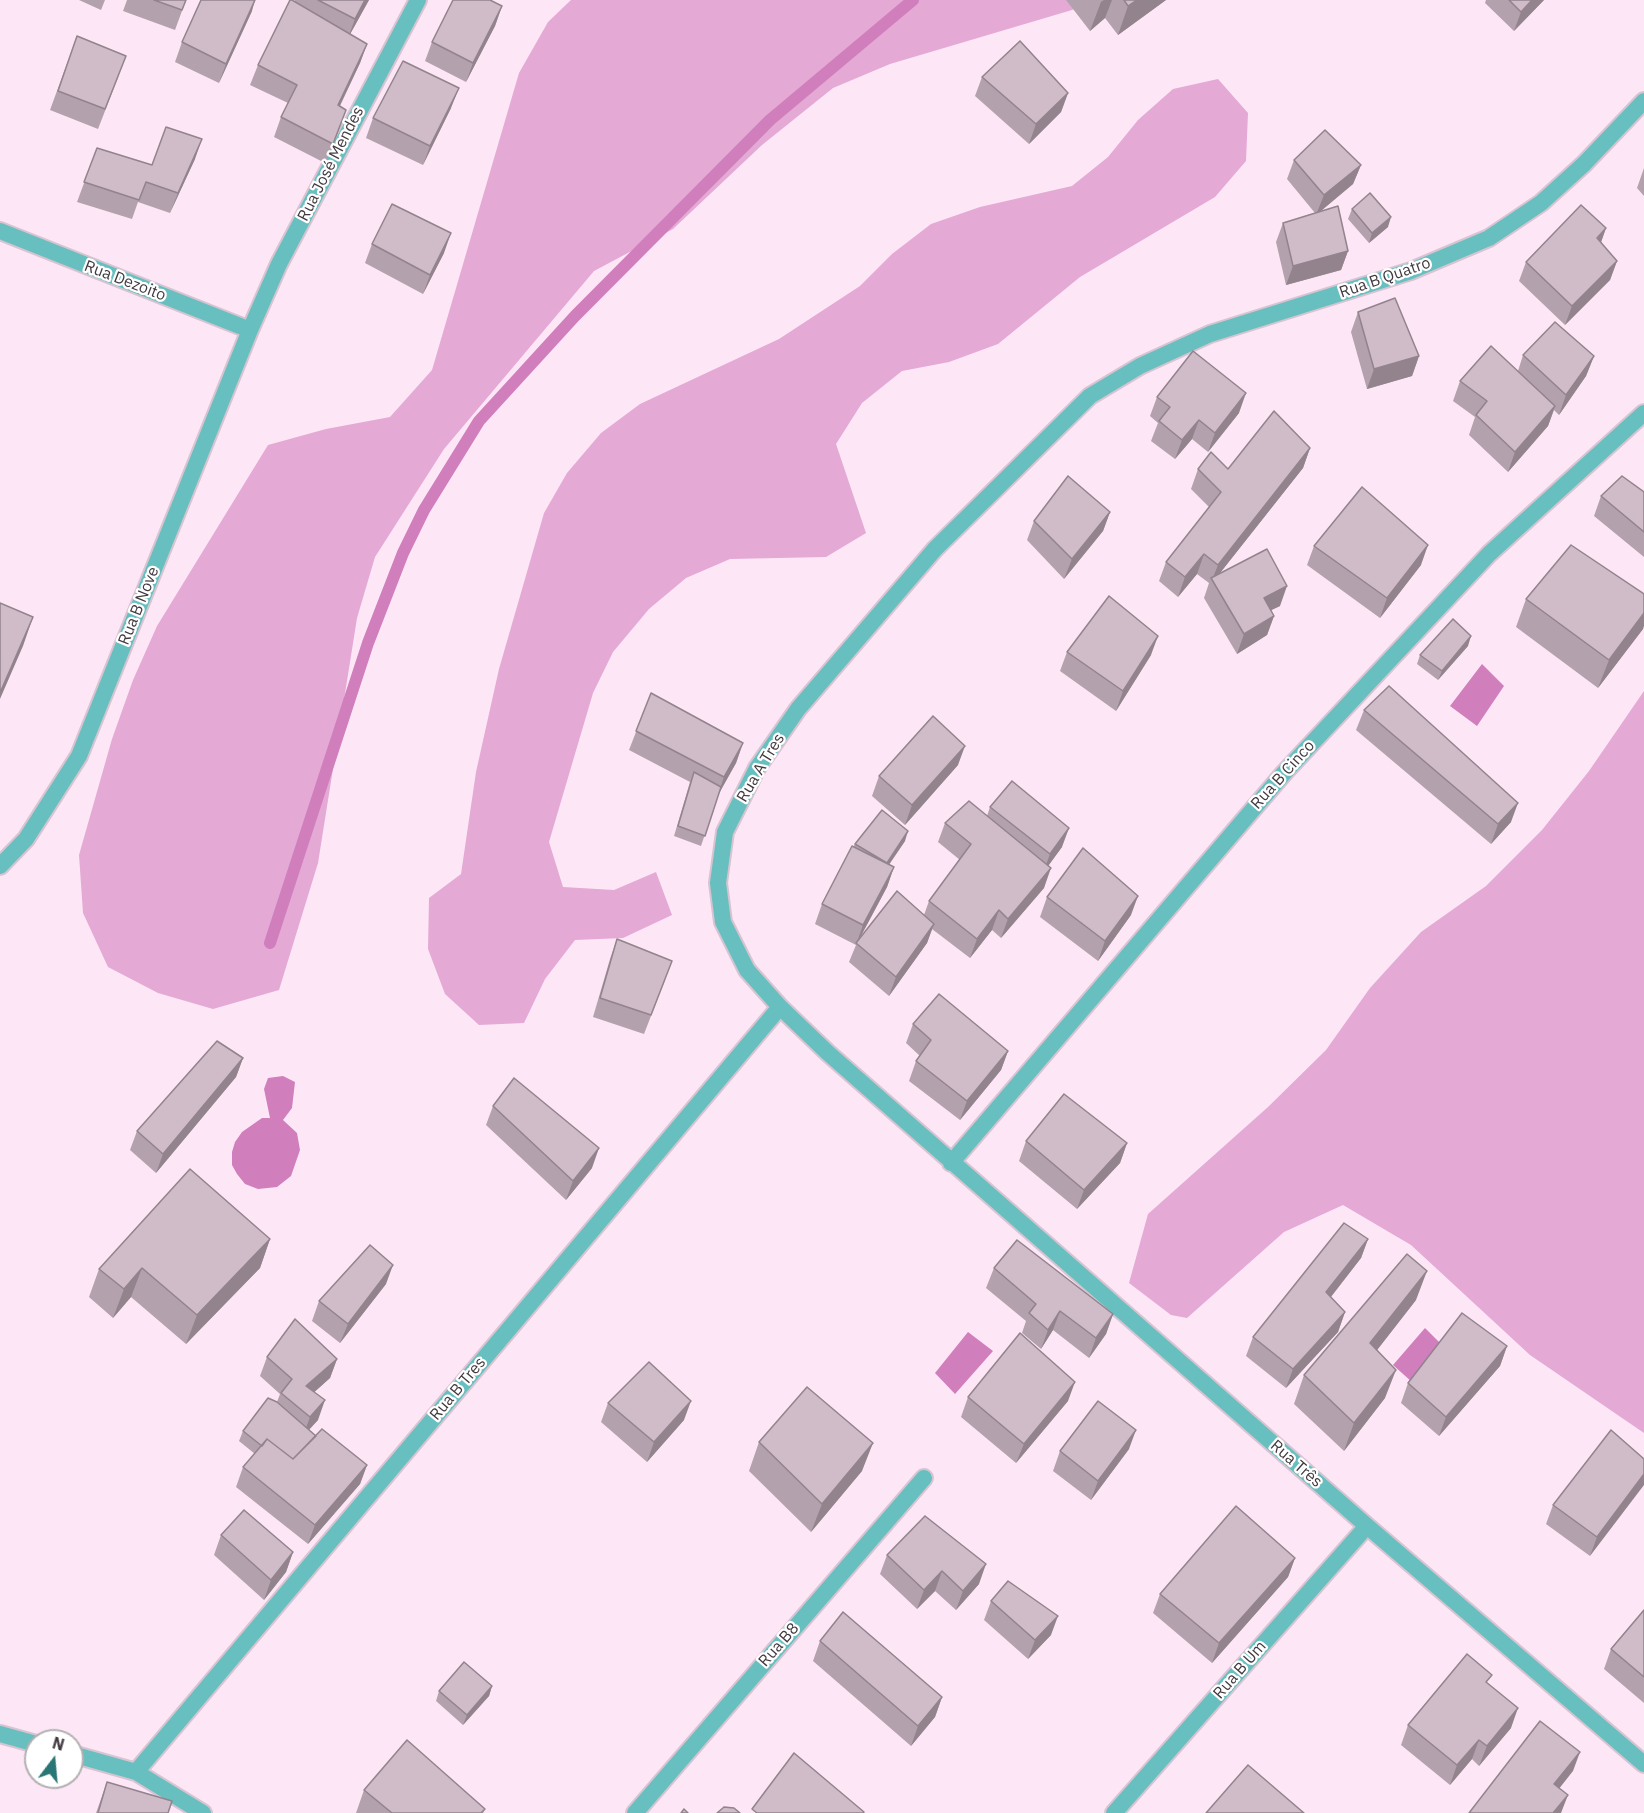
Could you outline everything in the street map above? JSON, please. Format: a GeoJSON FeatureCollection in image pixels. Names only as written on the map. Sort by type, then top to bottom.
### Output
{"type":"FeatureCollection","features":[{"type":"Feature","properties":{"kind":"street","name":"Rua José Mendes"},"geometry":{"type":"LineString","coordinates":[[250,330],[285,254],[418,0]]}},
{"type":"Feature","properties":{"kind":"street","name":"Rua B Quatro"},"geometry":{"type":"LineString","coordinates":[[1090,396],[1140,366],[1210,334],[1411,271],[1489,238],[1541,203],[1584,164],[1644,100]]}},
{"type":"Feature","properties":{"kind":"street","name":"Rua Dezoito"},"geometry":{"type":"LineString","coordinates":[[0,231],[250,330]]}},
{"type":"Feature","properties":{"kind":"street","name":"Rua B Nove"},"geometry":{"type":"LineString","coordinates":[[0,866],[26,839],[79,756],[250,330]]}},
{"type":"Feature","properties":{"kind":"street","name":"Rua A Tres"},"geometry":{"type":"LineString","coordinates":[[951,1163],[780,1007],[747,970],[723,922],[718,883],[725,832],[758,768],[798,709],[935,549],[1090,396]]}},
{"type":"Feature","properties":{"kind":"street","name":"Rua B Cinco"},"geometry":{"type":"LineString","coordinates":[[951,1163],[1284,773],[1489,554],[1644,413]]}},
{"type":"Feature","properties":{"kind":"street","name":"Rua B Tres"},"geometry":{"type":"LineString","coordinates":[[135,1772],[780,1007]]}},
{"type":"Feature","properties":{"kind":"street","name":"Rua Três"},"geometry":{"type":"LineString","coordinates":[[951,1163],[1644,1764]]}},
{"type":"Feature","properties":{"kind":"street","name":"Rua B8"},"geometry":{"type":"LineString","coordinates":[[635,1813],[924,1478]]}},
{"type":"Feature","properties":{"kind":"street","name":"Rua B Um"},"geometry":{"type":"LineString","coordinates":[[1114,1813],[1367,1526]]}},
{"type":"Feature","properties":{"kind":"street"},"geometry":{"type":"LineString","coordinates":[[0,1734],[24,1741]]}},
{"type":"Feature","properties":{"kind":"street"},"geometry":{"type":"LineString","coordinates":[[84,1757],[135,1772],[203,1813]]}},
{"type":"Feature","properties":{"kind":"shaded area"},"geometry":{"type":"Polygon","coordinates":[[[571,0],[1089,0],[1072,10],[890,64],[833,88],[762,145],[673,229],[594,271],[444,449],[375,557],[357,618],[318,863],[279,990],[213,1009],[158,993],[108,967],[83,913],[79,855],[112,739],[133,680],[157,626],[268,445],[326,429],[390,417],[432,370],[519,73],[548,22],[571,0]]]}},
{"type":"Feature","properties":{"kind":"shaded area"},"geometry":{"type":"Polygon","coordinates":[[[1218,79],[1248,113],[1246,161],[1215,197],[1080,277],[998,344],[949,362],[902,371],[862,403],[836,444],[866,533],[826,557],[730,559],[686,578],[649,609],[613,652],[593,693],[549,842],[563,887],[614,890],[656,872],[672,915],[623,938],[575,940],[545,979],[524,1023],[479,1025],[445,994],[428,949],[429,898],[461,874],[476,772],[499,669],[544,513],[567,473],[601,433],[640,404],[779,339],[860,286],[892,254],[931,224],[980,207],[1072,186],[1108,157],[1138,120],[1173,89],[1218,79]]]}},
{"type":"Feature","properties":{"kind":"shaded area"},"geometry":{"type":"Polygon","coordinates":[[[1482,664],[1504,686],[1477,726],[1450,706],[1482,664]]]}},
{"type":"Feature","properties":{"kind":"shaded area"},"geometry":{"type":"Polygon","coordinates":[[[1644,691],[1644,1433],[1530,1355],[1411,1245],[1343,1205],[1284,1232],[1187,1318],[1171,1315],[1129,1283],[1148,1214],[1268,1107],[1326,1050],[1370,988],[1421,932],[1486,886],[1542,830],[1589,771],[1644,691]]]}},
{"type":"Feature","properties":{"kind":"shaded area"},"geometry":{"type":"Polygon","coordinates":[[[283,1076],[295,1082],[292,1108],[283,1120],[297,1133],[300,1150],[291,1176],[277,1187],[258,1189],[245,1184],[237,1174],[232,1165],[232,1152],[242,1132],[262,1118],[270,1118],[264,1089],[268,1078],[283,1076]]]}},
{"type":"Feature","properties":{"kind":"shaded area"},"geometry":{"type":"Polygon","coordinates":[[[1425,1328],[1442,1345],[1412,1382],[1393,1365],[1425,1328]]]}},
{"type":"Feature","properties":{"kind":"shaded area"},"geometry":{"type":"Polygon","coordinates":[[[968,1332],[993,1351],[955,1394],[935,1373],[968,1332]]]}},
{"type":"Feature","properties":{"kind":"building"},"geometry":{"type":"Polygon","coordinates":[[[154,0],[186,0],[182,10],[154,0]]]}},
{"type":"Feature","properties":{"kind":"building"},"geometry":{"type":"Polygon","coordinates":[[[201,0],[255,0],[226,64],[182,42],[201,0]]]}},
{"type":"Feature","properties":{"kind":"building"},"geometry":{"type":"Polygon","coordinates":[[[290,0],[367,44],[338,105],[346,110],[333,144],[281,117],[297,85],[258,65],[290,0]]]}},
{"type":"Feature","properties":{"kind":"building"},"geometry":{"type":"Polygon","coordinates":[[[318,0],[365,0],[355,19],[318,0]]]}},
{"type":"Feature","properties":{"kind":"building"},"geometry":{"type":"Polygon","coordinates":[[[453,0],[490,0],[502,6],[473,63],[432,42],[453,0]]]}},
{"type":"Feature","properties":{"kind":"building"},"geometry":{"type":"Polygon","coordinates":[[[1124,0],[1137,0],[1128,6],[1124,0]]]}},
{"type":"Feature","properties":{"kind":"building"},"geometry":{"type":"Polygon","coordinates":[[[1509,0],[1532,0],[1521,12],[1509,0]]]}},
{"type":"Feature","properties":{"kind":"building"},"geometry":{"type":"Polygon","coordinates":[[[77,36],[126,56],[105,109],[58,91],[77,36]]]}},
{"type":"Feature","properties":{"kind":"building"},"geometry":{"type":"Polygon","coordinates":[[[1020,41],[1068,93],[1036,124],[982,77],[1020,41]]]}},
{"type":"Feature","properties":{"kind":"building"},"geometry":{"type":"Polygon","coordinates":[[[403,61],[459,88],[430,146],[373,118],[403,61]]]}},
{"type":"Feature","properties":{"kind":"building"},"geometry":{"type":"Polygon","coordinates":[[[166,127],[202,139],[178,193],[146,182],[139,200],[84,182],[97,148],[152,165],[166,127]]]}},
{"type":"Feature","properties":{"kind":"building"},"geometry":{"type":"Polygon","coordinates":[[[1325,130],[1361,165],[1324,195],[1294,160],[1325,130]]]}},
{"type":"Feature","properties":{"kind":"building"},"geometry":{"type":"Polygon","coordinates":[[[1370,193],[1391,217],[1372,233],[1352,209],[1370,193]]]}},
{"type":"Feature","properties":{"kind":"building"},"geometry":{"type":"Polygon","coordinates":[[[392,204],[451,233],[430,275],[372,244],[392,204]]]}},
{"type":"Feature","properties":{"kind":"building"},"geometry":{"type":"Polygon","coordinates":[[[1581,205],[1606,228],[1597,238],[1617,261],[1572,306],[1526,262],[1581,205]]]}},
{"type":"Feature","properties":{"kind":"building"},"geometry":{"type":"Polygon","coordinates":[[[1338,206],[1348,251],[1293,266],[1283,223],[1338,206]]]}},
{"type":"Feature","properties":{"kind":"building"},"geometry":{"type":"Polygon","coordinates":[[[1395,298],[1419,356],[1374,369],[1358,312],[1395,298]]]}},
{"type":"Feature","properties":{"kind":"building"},"geometry":{"type":"Polygon","coordinates":[[[1555,322],[1594,356],[1566,395],[1523,355],[1555,322]]]}},
{"type":"Feature","properties":{"kind":"building"},"geometry":{"type":"Polygon","coordinates":[[[1491,346],[1555,406],[1515,452],[1476,415],[1487,401],[1460,381],[1491,346]]]}},
{"type":"Feature","properties":{"kind":"building"},"geometry":{"type":"Polygon","coordinates":[[[1193,351],[1246,393],[1215,433],[1199,420],[1182,440],[1159,421],[1170,407],[1157,397],[1193,351]]]}},
{"type":"Feature","properties":{"kind":"building"},"geometry":{"type":"Polygon","coordinates":[[[1274,411],[1310,448],[1218,565],[1204,554],[1185,577],[1166,562],[1221,492],[1198,469],[1211,452],[1228,469],[1274,411]]]}},
{"type":"Feature","properties":{"kind":"building"},"geometry":{"type":"Polygon","coordinates":[[[1068,476],[1110,512],[1072,559],[1034,521],[1068,476]]]}},
{"type":"Feature","properties":{"kind":"building"},"geometry":{"type":"Polygon","coordinates":[[[1622,476],[1644,492],[1644,532],[1601,496],[1622,476]]]}},
{"type":"Feature","properties":{"kind":"building"},"geometry":{"type":"Polygon","coordinates":[[[1362,487],[1428,545],[1387,598],[1314,546],[1362,487]]]}},
{"type":"Feature","properties":{"kind":"building"},"geometry":{"type":"Polygon","coordinates":[[[1571,545],[1644,594],[1644,613],[1609,660],[1526,599],[1571,545]]]}},
{"type":"Feature","properties":{"kind":"building"},"geometry":{"type":"Polygon","coordinates":[[[1267,549],[1287,586],[1264,598],[1274,616],[1244,634],[1211,578],[1267,549]]]}},
{"type":"Feature","properties":{"kind":"building"},"geometry":{"type":"Polygon","coordinates":[[[1109,596],[1158,636],[1123,691],[1067,652],[1109,596]]]}},
{"type":"Feature","properties":{"kind":"building"},"geometry":{"type":"Polygon","coordinates":[[[0,603],[33,617],[0,693],[0,603]]]}},
{"type":"Feature","properties":{"kind":"building"},"geometry":{"type":"Polygon","coordinates":[[[1453,619],[1471,636],[1442,671],[1420,655],[1453,619]]]}},
{"type":"Feature","properties":{"kind":"building"},"geometry":{"type":"Polygon","coordinates":[[[1389,686],[1518,803],[1498,824],[1364,710],[1389,686]]]}},
{"type":"Feature","properties":{"kind":"building"},"geometry":{"type":"Polygon","coordinates":[[[651,693],[743,743],[724,777],[636,731],[651,693]]]}},
{"type":"Feature","properties":{"kind":"building"},"geometry":{"type":"Polygon","coordinates":[[[933,716],[965,746],[912,805],[879,776],[933,716]]]}},
{"type":"Feature","properties":{"kind":"building"},"geometry":{"type":"Polygon","coordinates":[[[694,772],[721,787],[705,836],[678,826],[694,772]]]}},
{"type":"Feature","properties":{"kind":"building"},"geometry":{"type":"Polygon","coordinates":[[[1012,781],[1069,828],[1050,854],[990,807],[1012,781]]]}},
{"type":"Feature","properties":{"kind":"building"},"geometry":{"type":"Polygon","coordinates":[[[969,801],[1051,868],[1008,919],[999,910],[977,939],[929,901],[971,844],[945,823],[969,801]]]}},
{"type":"Feature","properties":{"kind":"building"},"geometry":{"type":"Polygon","coordinates":[[[882,810],[908,831],[887,863],[855,844],[882,810]]]}},
{"type":"Feature","properties":{"kind":"building"},"geometry":{"type":"Polygon","coordinates":[[[852,846],[894,867],[863,925],[822,904],[852,846]]]}},
{"type":"Feature","properties":{"kind":"building"},"geometry":{"type":"Polygon","coordinates":[[[1083,848],[1138,896],[1105,941],[1047,897],[1083,848]]]}},
{"type":"Feature","properties":{"kind":"building"},"geometry":{"type":"Polygon","coordinates":[[[897,891],[934,924],[896,977],[856,943],[897,891]]]}},
{"type":"Feature","properties":{"kind":"building"},"geometry":{"type":"Polygon","coordinates":[[[617,939],[672,961],[651,1015],[600,998],[617,939]]]}},
{"type":"Feature","properties":{"kind":"building"},"geometry":{"type":"Polygon","coordinates":[[[939,994],[1008,1051],[967,1101],[916,1061],[931,1040],[913,1024],[939,994]]]}},
{"type":"Feature","properties":{"kind":"building"},"geometry":{"type":"Polygon","coordinates":[[[217,1041],[243,1058],[163,1154],[137,1131],[217,1041]]]}},
{"type":"Feature","properties":{"kind":"building"},"geometry":{"type":"Polygon","coordinates":[[[514,1078],[599,1148],[573,1181],[493,1106],[514,1078]]]}},
{"type":"Feature","properties":{"kind":"building"},"geometry":{"type":"Polygon","coordinates":[[[1064,1094],[1127,1143],[1084,1190],[1026,1141],[1064,1094]]]}},
{"type":"Feature","properties":{"kind":"building"},"geometry":{"type":"Polygon","coordinates":[[[190,1169],[270,1239],[197,1315],[142,1268],[124,1289],[99,1269],[190,1169]]]}},
{"type":"Feature","properties":{"kind":"building"},"geometry":{"type":"Polygon","coordinates":[[[1344,1223],[1368,1239],[1326,1292],[1345,1312],[1293,1369],[1253,1337],[1344,1223]]]}},
{"type":"Feature","properties":{"kind":"building"},"geometry":{"type":"Polygon","coordinates":[[[1017,1240],[1113,1314],[1096,1338],[1060,1311],[1048,1330],[1029,1313],[1036,1304],[994,1268],[1017,1240]]]}},
{"type":"Feature","properties":{"kind":"building"},"geometry":{"type":"Polygon","coordinates":[[[370,1245],[393,1265],[348,1324],[319,1301],[370,1245]]]}},
{"type":"Feature","properties":{"kind":"building"},"geometry":{"type":"Polygon","coordinates":[[[1407,1254],[1427,1271],[1370,1343],[1396,1370],[1354,1423],[1304,1375],[1407,1254]]]}},
{"type":"Feature","properties":{"kind":"building"},"geometry":{"type":"Polygon","coordinates":[[[1462,1313],[1507,1346],[1446,1417],[1408,1383],[1462,1313]]]}},
{"type":"Feature","properties":{"kind":"building"},"geometry":{"type":"Polygon","coordinates":[[[295,1319],[337,1359],[306,1386],[325,1400],[310,1417],[281,1393],[292,1379],[267,1357],[295,1319]]]}},
{"type":"Feature","properties":{"kind":"building"},"geometry":{"type":"Polygon","coordinates":[[[1020,1333],[1075,1382],[1024,1444],[968,1397],[1020,1333]]]}},
{"type":"Feature","properties":{"kind":"building"},"geometry":{"type":"Polygon","coordinates":[[[649,1362],[691,1401],[654,1442],[608,1403],[649,1362]]]}},
{"type":"Feature","properties":{"kind":"building"},"geometry":{"type":"Polygon","coordinates":[[[807,1387],[873,1443],[822,1504],[759,1442],[807,1387]]]}},
{"type":"Feature","properties":{"kind":"building"},"geometry":{"type":"Polygon","coordinates":[[[268,1398],[277,1402],[316,1436],[293,1459],[267,1439],[262,1446],[243,1431],[268,1398]]]}},
{"type":"Feature","properties":{"kind":"building"},"geometry":{"type":"Polygon","coordinates":[[[1098,1401],[1136,1430],[1098,1481],[1060,1451],[1098,1401]]]}},
{"type":"Feature","properties":{"kind":"building"},"geometry":{"type":"Polygon","coordinates":[[[322,1429],[367,1465],[315,1525],[243,1467],[267,1439],[293,1459],[322,1429]]]}},
{"type":"Feature","properties":{"kind":"building"},"geometry":{"type":"Polygon","coordinates":[[[1611,1430],[1644,1459],[1644,1474],[1597,1537],[1553,1505],[1611,1430]]]}},
{"type":"Feature","properties":{"kind":"building"},"geometry":{"type":"Polygon","coordinates":[[[1236,1506],[1295,1558],[1219,1643],[1160,1594],[1236,1506]]]}},
{"type":"Feature","properties":{"kind":"building"},"geometry":{"type":"Polygon","coordinates":[[[244,1510],[293,1552],[271,1580],[221,1535],[244,1510]]]}},
{"type":"Feature","properties":{"kind":"building"},"geometry":{"type":"Polygon","coordinates":[[[925,1516],[986,1564],[963,1591],[942,1571],[924,1590],[887,1555],[925,1516]]]}},
{"type":"Feature","properties":{"kind":"building"},"geometry":{"type":"Polygon","coordinates":[[[1008,1581],[1058,1616],[1035,1640],[991,1601],[1008,1581]]]}},
{"type":"Feature","properties":{"kind":"building"},"geometry":{"type":"Polygon","coordinates":[[[1644,1610],[1644,1677],[1611,1649],[1644,1610]]]}},
{"type":"Feature","properties":{"kind":"building"},"geometry":{"type":"Polygon","coordinates":[[[843,1612],[942,1697],[918,1726],[820,1641],[843,1612]]]}},
{"type":"Feature","properties":{"kind":"building"},"geometry":{"type":"Polygon","coordinates":[[[1467,1654],[1492,1675],[1486,1682],[1518,1708],[1487,1746],[1479,1740],[1457,1765],[1408,1725],[1467,1654]]]}},
{"type":"Feature","properties":{"kind":"building"},"geometry":{"type":"Polygon","coordinates":[[[464,1662],[492,1686],[467,1715],[439,1691],[464,1662]]]}},
{"type":"Feature","properties":{"kind":"building"},"geometry":{"type":"Polygon","coordinates":[[[1540,1721],[1580,1752],[1554,1784],[1568,1795],[1553,1813],[1469,1813],[1540,1721]]]}},
{"type":"Feature","properties":{"kind":"building"},"geometry":{"type":"Polygon","coordinates":[[[407,1740],[485,1809],[481,1813],[392,1813],[364,1790],[407,1740]]]}},
{"type":"Feature","properties":{"kind":"building"},"geometry":{"type":"Polygon","coordinates":[[[794,1753],[864,1812],[757,1813],[752,1809],[794,1753]]]}},
{"type":"Feature","properties":{"kind":"building"},"geometry":{"type":"Polygon","coordinates":[[[1248,1765],[1304,1813],[1206,1813],[1248,1765]]]}},
{"type":"Feature","properties":{"kind":"building"},"geometry":{"type":"Polygon","coordinates":[[[107,1782],[172,1801],[168,1813],[98,1813],[107,1782]]]}},
{"type":"Feature","properties":{"kind":"building"},"geometry":{"type":"Polygon","coordinates":[[[724,1807],[734,1808],[740,1813],[717,1813],[724,1807]]]}},
{"type":"Feature","properties":{"kind":"waterway"},"geometry":{"type":"LineString","coordinates":[[270,943],[368,643],[403,553],[424,510],[479,421],[575,316],[770,120],[913,0]]}}]}
